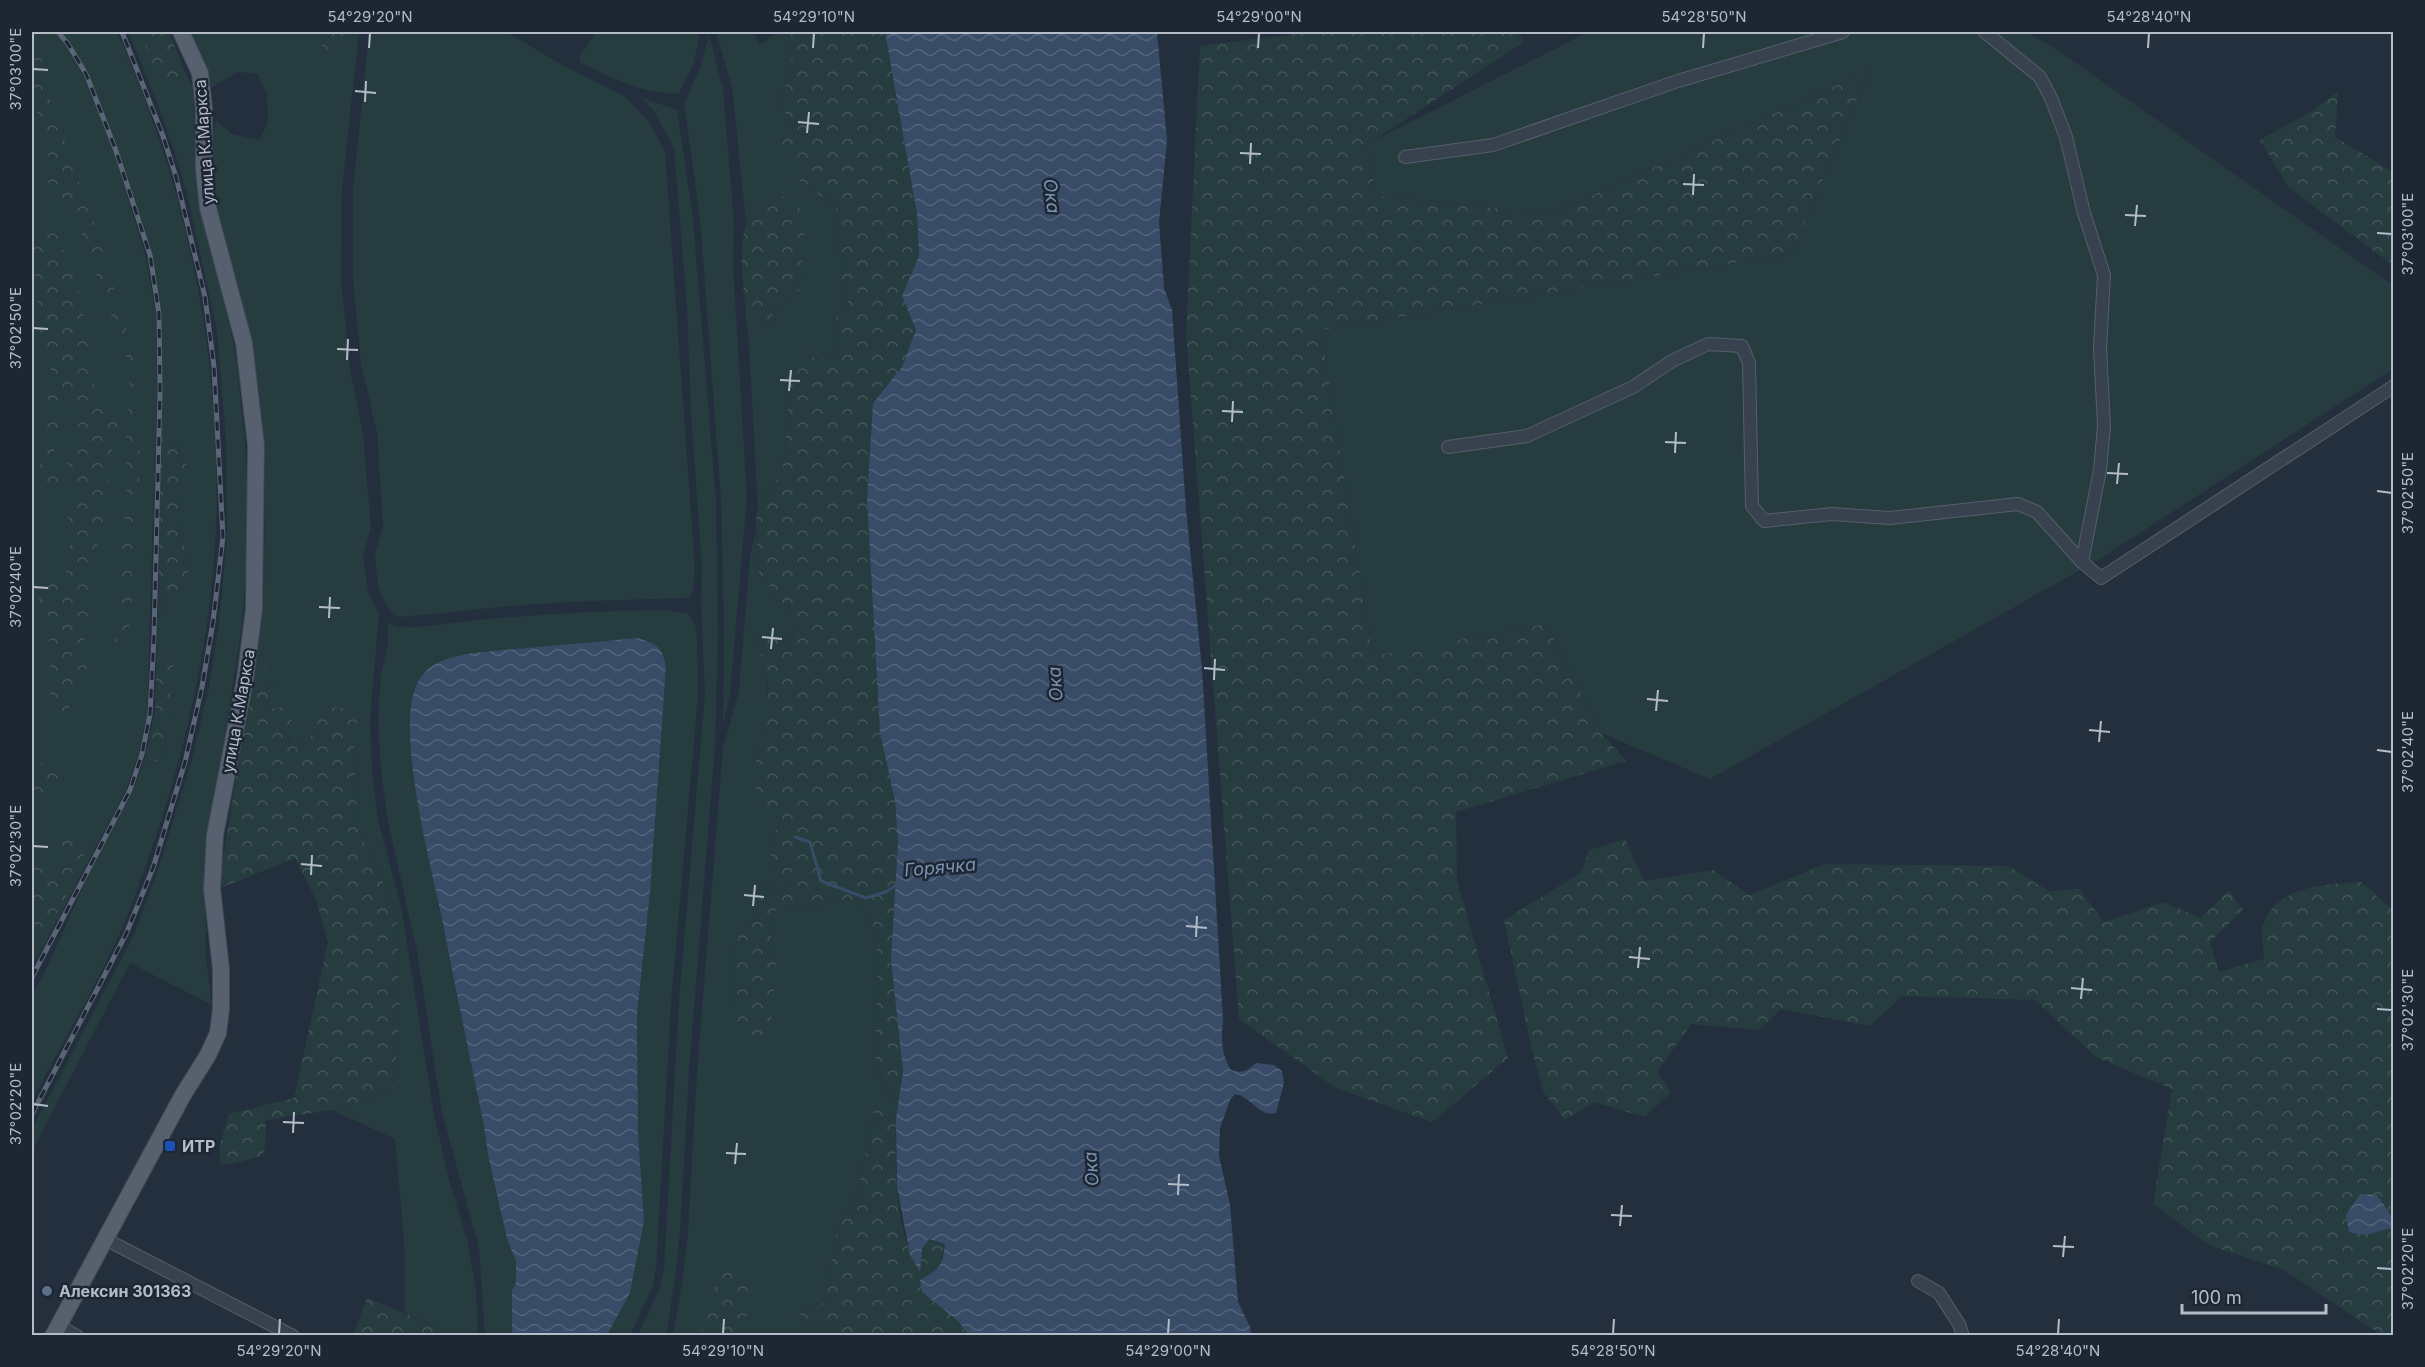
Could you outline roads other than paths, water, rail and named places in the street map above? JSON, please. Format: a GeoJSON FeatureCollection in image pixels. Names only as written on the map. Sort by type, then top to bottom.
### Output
{"type":"FeatureCollection","features":[{"type":"Feature","properties":{"kind":"main road","name":"улица К.Маркса"},"geometry":{"type":"LineString","coordinates":[[56,1331],[183,1095],[208,1055],[218,1033],[221,1009],[221,969],[212,889],[215,835],[245,680],[254,609],[256,445],[244,342],[208,208],[204,170],[204,108],[200,73],[181,32]]}},
{"type":"Feature","properties":{"kind":"street"},"geometry":{"type":"LineString","coordinates":[[1406,157],[1493,145],[1668,85],[1844,32]]}},
{"type":"Feature","properties":{"kind":"street"},"geometry":{"type":"LineString","coordinates":[[1985,32],[2040,77],[2051,98],[2066,137],[2084,213],[2104,275],[2100,348],[2103,426],[2100,470],[2082,562]]}},
{"type":"Feature","properties":{"kind":"street"},"geometry":{"type":"LineString","coordinates":[[1448,447],[1527,436],[1633,387],[1672,361],[1708,344],[1742,346],[1749,363],[1752,506],[1764,521],[1832,514],[1890,518],[2018,504],[2037,512],[2082,562],[2101,578],[2394,386]]}},
{"type":"Feature","properties":{"kind":"street"},"geometry":{"type":"LineString","coordinates":[[107,1240],[293,1335]]}},
{"type":"Feature","properties":{"kind":"street"},"geometry":{"type":"LineString","coordinates":[[1918,1281],[1939,1293],[1959,1324],[1963,1335]]}},
{"type":"Feature","properties":{"kind":"street"},"geometry":{"type":"LineString","coordinates":[[56,1331],[77,1335]]}},
{"type":"Feature","properties":{"kind":"water","name":"Ока"},"geometry":{"type":"Polygon","coordinates":[[[885,32],[1157,32],[1167,140],[1159,222],[1164,288],[1172,310],[1186,509],[1202,669],[1223,1046],[1225,1058],[1231,1070],[1245,1071],[1256,1063],[1274,1065],[1282,1071],[1284,1083],[1276,1113],[1264,1112],[1235,1094],[1230,1100],[1220,1128],[1219,1156],[1230,1205],[1238,1302],[1250,1327],[1251,1335],[969,1335],[958,1321],[922,1292],[920,1280],[939,1266],[945,1244],[929,1239],[922,1249],[920,1272],[910,1255],[897,1187],[896,1119],[903,1071],[891,959],[898,843],[895,801],[880,733],[867,500],[873,403],[902,367],[916,330],[902,296],[919,256],[917,214],[885,32]]]}},
{"type":"Feature","properties":{"kind":"water"},"geometry":{"type":"Polygon","coordinates":[[[638,638],[658,647],[666,667],[650,892],[637,1015],[638,1131],[644,1221],[630,1293],[607,1335],[512,1335],[512,1290],[516,1282],[516,1261],[507,1239],[488,1155],[417,801],[410,735],[411,708],[416,686],[426,671],[447,659],[472,653],[638,638]]]}},
{"type":"Feature","properties":{"kind":"water"},"geometry":{"type":"Polygon","coordinates":[[[2360,1194],[2377,1195],[2393,1219],[2393,1228],[2367,1234],[2349,1232],[2346,1215],[2360,1194]]]}},
{"type":"Feature","properties":{"kind":"waterway","name":"Горячка"},"geometry":{"type":"LineString","coordinates":[[795,837],[810,842],[821,881],[866,898],[886,892],[898,884]]}},
{"type":"Feature","properties":{"kind":"railway"},"geometry":{"type":"LineString","coordinates":[[32,977],[130,790],[142,754],[150,714],[154,637],[160,392],[159,314],[150,255],[115,148],[86,74],[58,32]]}},
{"type":"Feature","properties":{"kind":"railway"},"geometry":{"type":"LineString","coordinates":[[32,1114],[126,934],[153,868],[185,762],[202,687],[213,622],[223,537],[214,367],[205,297],[176,177],[163,136],[122,32]]}},
{"type":"Feature","properties":{"kind":"place","name":"ИТР"},"geometry":{"type":"Point","coordinates":[170,1146]}},
{"type":"Feature","properties":{"kind":"place","name":"Алексин 301363"},"geometry":{"type":"Point","coordinates":[47,1291]}}]}
